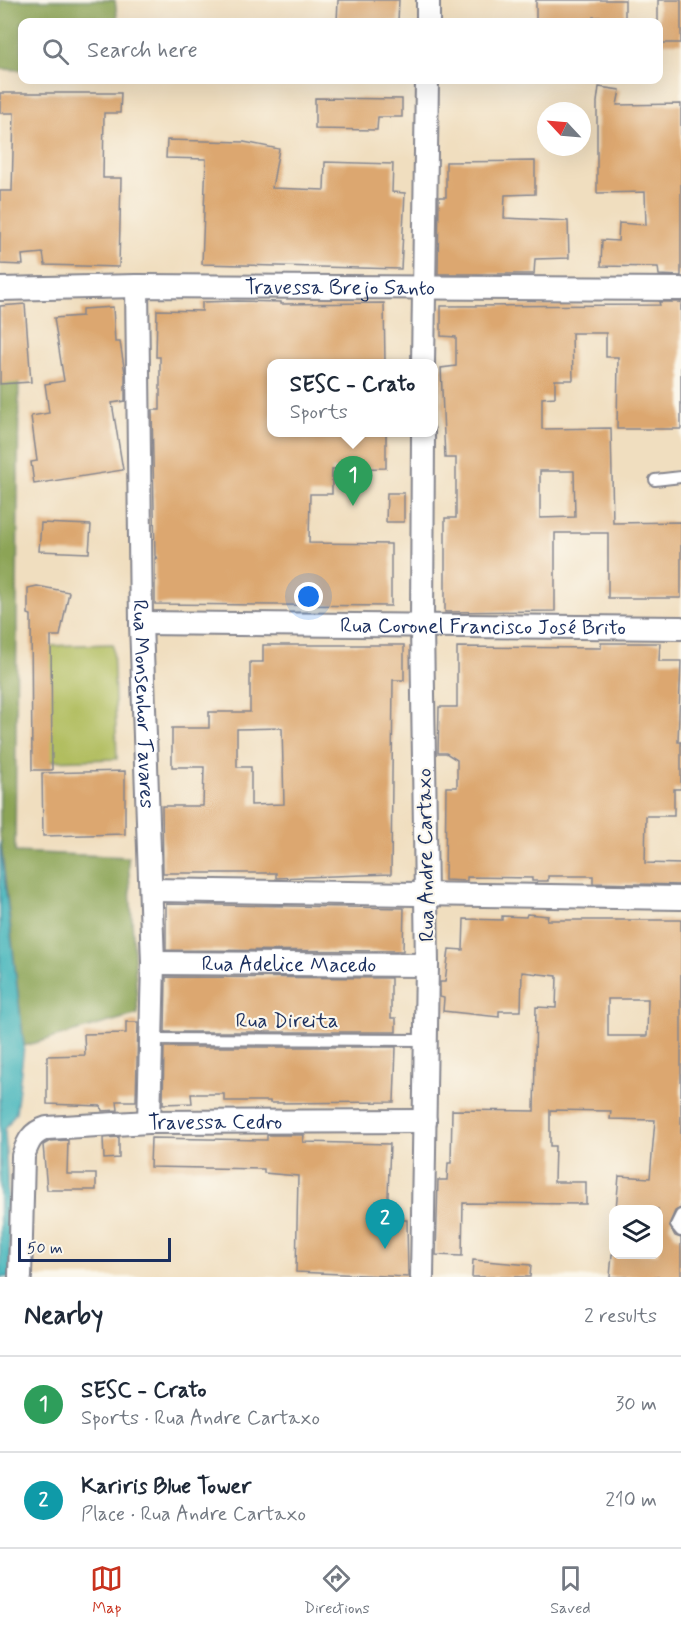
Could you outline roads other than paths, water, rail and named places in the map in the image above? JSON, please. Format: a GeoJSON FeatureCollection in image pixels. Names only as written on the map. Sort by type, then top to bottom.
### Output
{"type":"FeatureCollection","features":[{"type":"Feature","properties":{"kind":"street"},"geometry":{"type":"LineString","coordinates":[[428,0],[428,18]]}},
{"type":"Feature","properties":{"kind":"street"},"geometry":{"type":"LineString","coordinates":[[423,359],[427,84]]}},
{"type":"Feature","properties":{"kind":"street","name":"Travessa Brejo Santo"},"geometry":{"type":"LineString","coordinates":[[0,289],[137,286],[424,290],[681,289]]}},
{"type":"Feature","properties":{"kind":"street","name":"Rua Monsenhor Tavares"},"geometry":{"type":"LineString","coordinates":[[137,286],[141,623],[152,890],[153,963],[149,1122]]}},
{"type":"Feature","properties":{"kind":"street","name":"Rua Andre Cartaxo"},"geometry":{"type":"LineString","coordinates":[[422,1277],[427,965],[422,626],[423,437]]}},
{"type":"Feature","properties":{"kind":"street","name":"Rua Coronel Francisco José Brito"},"geometry":{"type":"LineString","coordinates":[[141,623],[681,628]]}},
{"type":"Feature","properties":{"kind":"street"},"geometry":{"type":"LineString","coordinates":[[152,890],[681,898]]}},
{"type":"Feature","properties":{"kind":"street","name":"Rua Adelice Macedo"},"geometry":{"type":"LineString","coordinates":[[153,963],[427,965]]}},
{"type":"Feature","properties":{"kind":"street","name":"Travessa Cedro"},"geometry":{"type":"LineString","coordinates":[[20,1277],[23,1156],[32,1136],[47,1128],[149,1122],[425,1121]]}},
{"type":"Feature","properties":{"kind":"lane"},"geometry":{"type":"LineString","coordinates":[[655,480],[681,477]]}},
{"type":"Feature","properties":{"kind":"lane","name":"Rua Direita"},"geometry":{"type":"LineString","coordinates":[[151,1039],[424,1040]]}},
{"type":"Feature","properties":{"kind":"lane"},"geometry":{"type":"LineString","coordinates":[[681,1215],[676,1225],[681,1231]]}},
{"type":"Feature","properties":{"kind":"water"},"geometry":{"type":"Polygon","coordinates":[[[0,842],[24,1046],[16,1112],[5,1129],[11,1277],[0,1277],[0,842]]]}},
{"type":"Feature","properties":{"kind":"place","name":"SESC - Crato"},"geometry":{"type":"Point","coordinates":[353,506]}},
{"type":"Feature","properties":{"kind":"place","name":"Kariris Blue Tower"},"geometry":{"type":"Point","coordinates":[385,1249]}}]}
